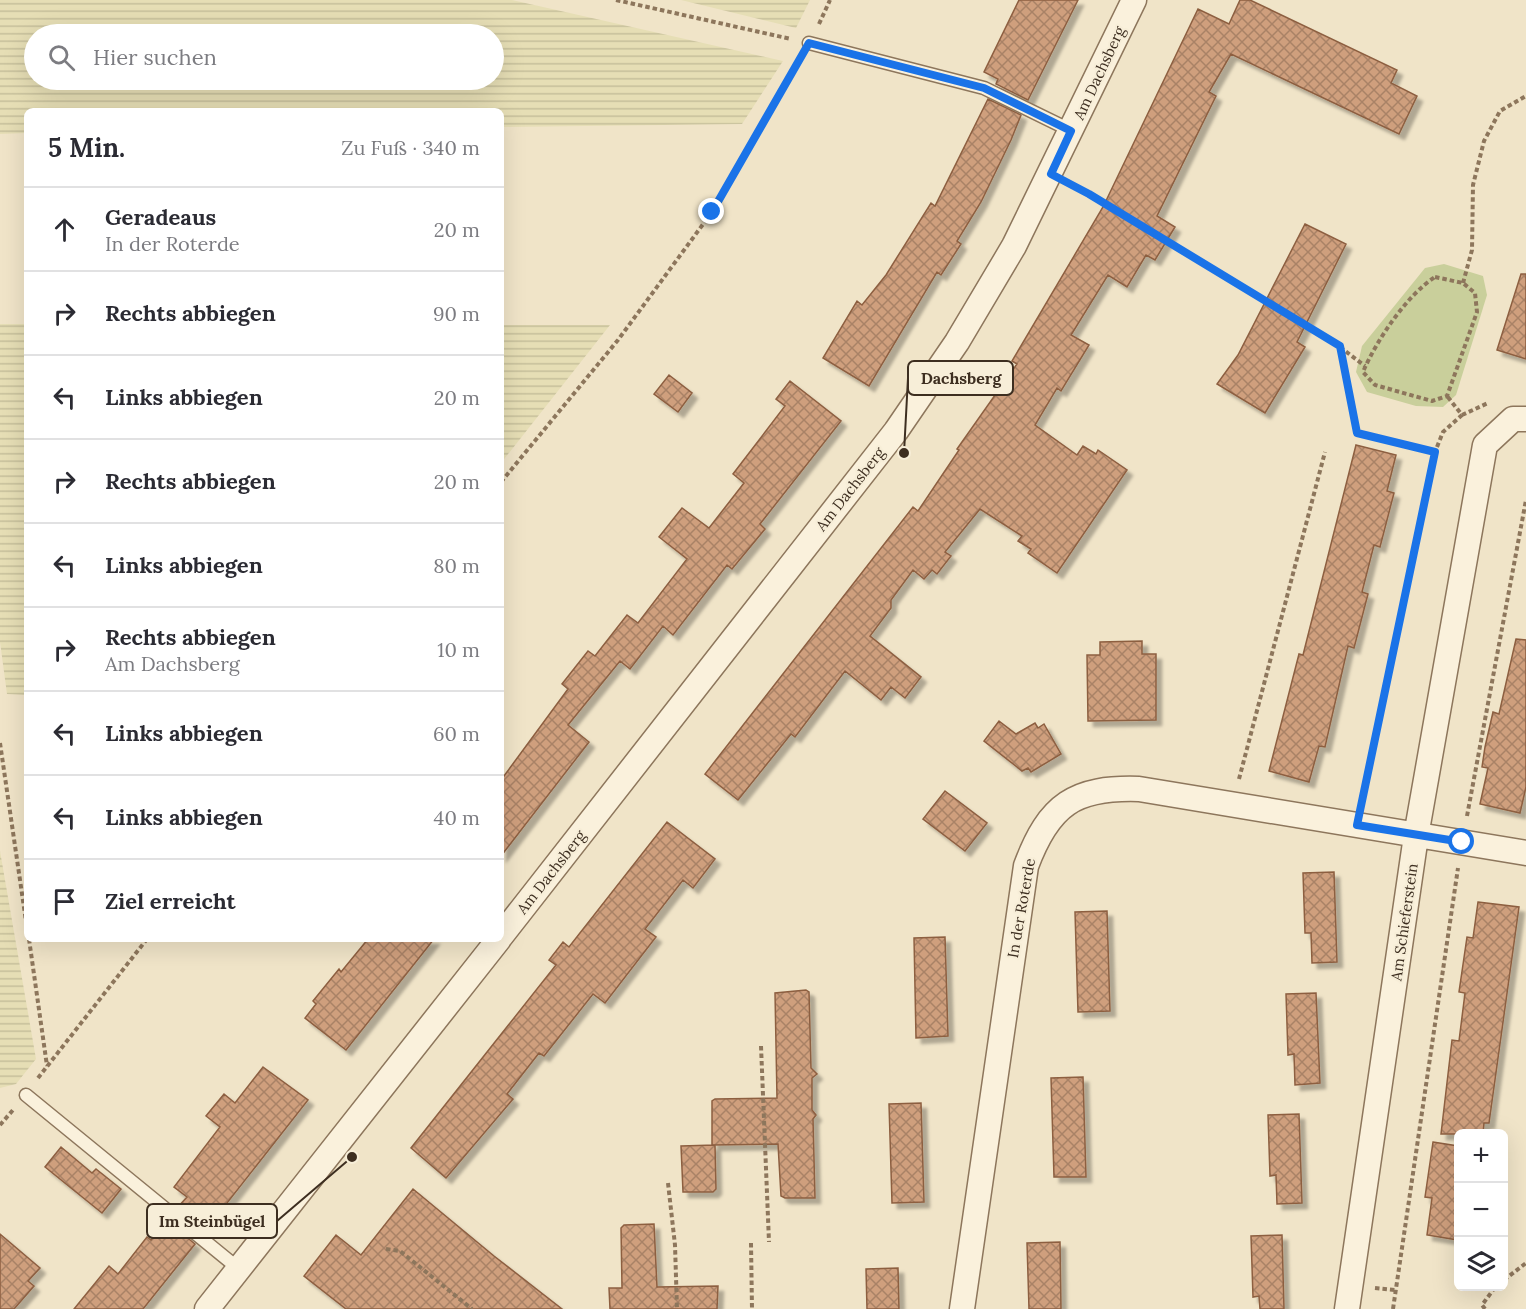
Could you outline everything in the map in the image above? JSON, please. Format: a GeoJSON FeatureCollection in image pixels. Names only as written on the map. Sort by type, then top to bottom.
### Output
{"type":"FeatureCollection","features":[{"type":"Feature","properties":{"kind":"street","name":"Am Dachsberg"},"geometry":{"type":"LineString","coordinates":[[504,933],[896,431],[957,342],[1014,246],[1134,0]]}},
{"type":"Feature","properties":{"kind":"street","name":"Am Schieferstein"},"geometry":{"type":"LineString","coordinates":[[1347,1309],[1416,836],[1485,445],[1513,419],[1526,419]]}},
{"type":"Feature","properties":{"kind":"street","name":"In der Roterde"},"geometry":{"type":"LineString","coordinates":[[962,1309],[1026,866],[1038,837],[1055,813],[1072,798],[1093,791],[1139,789],[1233,802],[1416,836],[1526,853]]}},
{"type":"Feature","properties":{"kind":"street","name":"Am Dachsberg"},"geometry":{"type":"LineString","coordinates":[[207,1309],[497,942]]}},
{"type":"Feature","properties":{"kind":"lane"},"geometry":{"type":"LineString","coordinates":[[809,43],[984,88],[1071,131]]}},
{"type":"Feature","properties":{"kind":"lane"},"geometry":{"type":"LineString","coordinates":[[26,1095],[239,1269]]}},
{"type":"Feature","properties":{"kind":"path"},"geometry":{"type":"LineString","coordinates":[[616,0],[809,43]]}},
{"type":"Feature","properties":{"kind":"path"},"geometry":{"type":"LineString","coordinates":[[504,478],[618,340],[712,212],[809,43],[830,0]]}},
{"type":"Feature","properties":{"kind":"path"},"geometry":{"type":"LineString","coordinates":[[1463,283],[1472,250],[1473,185],[1484,141],[1500,111],[1526,96]]}},
{"type":"Feature","properties":{"kind":"path"},"geometry":{"type":"LineString","coordinates":[[1051,174],[1099,200],[1340,346],[1365,366]]}},
{"type":"Feature","properties":{"kind":"path"},"geometry":{"type":"LineString","coordinates":[[1435,277],[1463,283],[1475,293],[1477,312],[1447,396],[1432,401],[1375,385],[1363,372],[1369,357],[1418,288],[1435,277]]}},
{"type":"Feature","properties":{"kind":"path"},"geometry":{"type":"LineString","coordinates":[[1340,346],[1357,433],[1435,452]]}},
{"type":"Feature","properties":{"kind":"path"},"geometry":{"type":"LineString","coordinates":[[1357,825],[1435,452],[1443,432],[1462,415],[1447,396]]}},
{"type":"Feature","properties":{"kind":"path"},"geometry":{"type":"LineString","coordinates":[[1233,802],[1325,452]]}},
{"type":"Feature","properties":{"kind":"path"},"geometry":{"type":"LineString","coordinates":[[1393,1309],[1462,842],[1526,500]]}},
{"type":"Feature","properties":{"kind":"path"},"geometry":{"type":"LineString","coordinates":[[0,743],[24,907]]}},
{"type":"Feature","properties":{"kind":"path"},"geometry":{"type":"LineString","coordinates":[[29,942],[47,1066]]}},
{"type":"Feature","properties":{"kind":"path"},"geometry":{"type":"LineString","coordinates":[[0,1125],[145,942]]}},
{"type":"Feature","properties":{"kind":"path"},"geometry":{"type":"LineString","coordinates":[[761,1046],[769,1242]]}},
{"type":"Feature","properties":{"kind":"path"},"geometry":{"type":"LineString","coordinates":[[668,1183],[675,1245],[676,1309]]}},
{"type":"Feature","properties":{"kind":"path"},"geometry":{"type":"LineString","coordinates":[[751,1243],[752,1309]]}},
{"type":"Feature","properties":{"kind":"path"},"geometry":{"type":"LineString","coordinates":[[386,1249],[400,1251],[472,1309]]}},
{"type":"Feature","properties":{"kind":"path"},"geometry":{"type":"LineString","coordinates":[[1508,1276],[1526,1263]]}},
{"type":"Feature","properties":{"kind":"path"},"geometry":{"type":"LineString","coordinates":[[1485,1309],[1482,1305],[1493,1291]]}},
{"type":"Feature","properties":{"kind":"shaded area"},"geometry":{"type":"Polygon","coordinates":[[[0,0],[512,0],[783,61],[742,124],[504,127],[504,108],[24,108],[24,133],[0,134],[0,0]]]}},
{"type":"Feature","properties":{"kind":"shaded area"},"geometry":{"type":"Polygon","coordinates":[[[681,0],[810,0],[796,28],[681,0]]]}},
{"type":"Feature","properties":{"kind":"shaded area"},"geometry":{"type":"Polygon","coordinates":[[[0,324],[24,324],[24,695],[7,694],[0,642],[0,324]]]}},
{"type":"Feature","properties":{"kind":"shaded area"},"geometry":{"type":"Polygon","coordinates":[[[504,325],[610,325],[504,459],[504,325]]]}},
{"type":"Feature","properties":{"kind":"shaded area"},"geometry":{"type":"Polygon","coordinates":[[[0,851],[36,1059],[16,1084],[0,1088],[0,851]]]}},
{"type":"Feature","properties":{"kind":"green space"},"geometry":{"type":"Polygon","coordinates":[[[1444,264],[1483,276],[1487,295],[1456,395],[1443,407],[1416,406],[1367,392],[1356,372],[1362,346],[1425,268],[1444,264]]]}},
{"type":"Feature","properties":{"kind":"building"},"geometry":{"type":"Polygon","coordinates":[[[1019,0],[1078,0],[1028,100],[996,84],[998,79],[984,72],[1019,0]]]}},
{"type":"Feature","properties":{"kind":"building"},"geometry":{"type":"Polygon","coordinates":[[[1240,0],[1250,0],[1397,70],[1391,83],[1417,96],[1399,134],[1231,54],[1209,92],[1216,96],[1157,216],[1175,227],[1155,260],[1146,255],[1127,287],[1108,275],[1071,335],[1089,345],[1061,391],[1057,388],[1035,425],[1077,455],[1083,446],[1096,454],[1098,450],[1127,470],[1057,573],[1028,553],[1031,549],[1018,541],[1022,536],[980,509],[945,552],[951,556],[937,574],[932,570],[924,579],[913,570],[891,600],[891,608],[870,636],[921,677],[905,698],[891,687],[881,700],[845,671],[795,737],[791,734],[738,800],[705,774],[913,507],[918,511],[959,450],[957,449],[1017,364],[1012,361],[1103,207],[1198,9],[1229,24],[1240,0]]]}},
{"type":"Feature","properties":{"kind":"building"},"geometry":{"type":"Polygon","coordinates":[[[988,99],[1021,115],[1011,140],[981,202],[957,241],[961,244],[941,275],[937,272],[869,386],[823,358],[857,301],[862,305],[886,275],[931,203],[935,206],[988,99]]]}},
{"type":"Feature","properties":{"kind":"building"},"geometry":{"type":"Polygon","coordinates":[[[1305,224],[1346,244],[1297,342],[1305,347],[1265,413],[1217,384],[1238,355],[1305,224]]]}},
{"type":"Feature","properties":{"kind":"building"},"geometry":{"type":"Polygon","coordinates":[[[1521,274],[1526,274],[1526,359],[1497,350],[1521,274]]]}},
{"type":"Feature","properties":{"kind":"building"},"geometry":{"type":"Polygon","coordinates":[[[669,375],[692,393],[678,412],[654,394],[669,375]]]}},
{"type":"Feature","properties":{"kind":"building"},"geometry":{"type":"Polygon","coordinates":[[[790,381],[841,421],[760,524],[765,529],[732,569],[727,565],[673,635],[663,626],[630,669],[620,661],[568,725],[589,742],[504,852],[504,776],[568,689],[562,684],[588,651],[595,656],[627,615],[638,623],[687,559],[659,537],[682,508],[709,528],[744,483],[733,474],[785,406],[776,399],[790,381]]]}},
{"type":"Feature","properties":{"kind":"building"},"geometry":{"type":"Polygon","coordinates":[[[1356,445],[1396,455],[1387,491],[1394,493],[1380,547],[1374,545],[1362,592],[1368,594],[1354,648],[1348,646],[1325,747],[1319,746],[1309,782],[1269,771],[1299,654],[1303,655],[1356,445]]]}},
{"type":"Feature","properties":{"kind":"building"},"geometry":{"type":"Polygon","coordinates":[[[1516,639],[1526,640],[1526,787],[1520,813],[1480,804],[1488,768],[1482,767],[1485,747],[1493,712],[1499,714],[1516,639]]]}},
{"type":"Feature","properties":{"kind":"building"},"geometry":{"type":"Polygon","coordinates":[[[1142,641],[1142,654],[1156,654],[1156,720],[1088,721],[1087,655],[1100,655],[1100,642],[1142,641]]]}},
{"type":"Feature","properties":{"kind":"building"},"geometry":{"type":"Polygon","coordinates":[[[999,721],[1016,734],[1035,723],[1038,728],[1044,724],[1061,754],[1031,772],[1028,768],[1022,771],[984,741],[999,721]]]}},
{"type":"Feature","properties":{"kind":"building"},"geometry":{"type":"Polygon","coordinates":[[[945,791],[987,823],[965,851],[923,819],[945,791]]]}},
{"type":"Feature","properties":{"kind":"building"},"geometry":{"type":"Polygon","coordinates":[[[667,822],[715,859],[693,888],[683,880],[645,929],[656,937],[605,1003],[593,994],[544,1056],[539,1053],[507,1094],[513,1099],[446,1178],[411,1148],[556,965],[549,960],[563,942],[569,947],[667,822]]]}},
{"type":"Feature","properties":{"kind":"building"},"geometry":{"type":"Polygon","coordinates":[[[1334,872],[1337,962],[1312,963],[1311,933],[1305,933],[1303,873],[1334,872]]]}},
{"type":"Feature","properties":{"kind":"building"},"geometry":{"type":"Polygon","coordinates":[[[1478,902],[1519,907],[1489,1123],[1484,1123],[1483,1129],[1454,1129],[1454,1134],[1441,1134],[1452,1040],[1459,1041],[1465,993],[1459,992],[1467,937],[1473,938],[1478,902]]]}},
{"type":"Feature","properties":{"kind":"building"},"geometry":{"type":"Polygon","coordinates":[[[1107,911],[1110,1011],[1078,1012],[1075,912],[1107,911]]]}},
{"type":"Feature","properties":{"kind":"building"},"geometry":{"type":"Polygon","coordinates":[[[945,937],[948,1036],[916,1038],[914,938],[945,937]]]}},
{"type":"Feature","properties":{"kind":"building"},"geometry":{"type":"Polygon","coordinates":[[[366,942],[432,942],[346,1050],[305,1018],[316,1004],[313,1001],[339,969],[341,972],[366,942]]]}},
{"type":"Feature","properties":{"kind":"building"},"geometry":{"type":"Polygon","coordinates":[[[806,990],[809,992],[811,1068],[817,1074],[812,1078],[812,1110],[816,1115],[813,1119],[815,1198],[785,1198],[781,1196],[778,1144],[712,1145],[712,1101],[715,1099],[777,1098],[775,993],[806,990]]]}},
{"type":"Feature","properties":{"kind":"building"},"geometry":{"type":"Polygon","coordinates":[[[1316,993],[1320,1083],[1295,1085],[1294,1054],[1288,1055],[1286,994],[1316,993]]]}},
{"type":"Feature","properties":{"kind":"building"},"geometry":{"type":"Polygon","coordinates":[[[263,1067],[308,1100],[205,1231],[177,1208],[187,1197],[174,1187],[220,1127],[206,1116],[224,1094],[235,1103],[263,1067]]]}},
{"type":"Feature","properties":{"kind":"building"},"geometry":{"type":"Polygon","coordinates":[[[1083,1077],[1086,1177],[1054,1177],[1051,1078],[1083,1077]]]}},
{"type":"Feature","properties":{"kind":"building"},"geometry":{"type":"Polygon","coordinates":[[[921,1103],[924,1202],[892,1203],[889,1104],[921,1103]]]}},
{"type":"Feature","properties":{"kind":"building"},"geometry":{"type":"Polygon","coordinates":[[[1299,1114],[1302,1203],[1277,1204],[1276,1175],[1270,1176],[1268,1115],[1299,1114]]]}},
{"type":"Feature","properties":{"kind":"building"},"geometry":{"type":"Polygon","coordinates":[[[1433,1142],[1454,1145],[1454,1239],[1427,1235],[1432,1198],[1425,1197],[1433,1142]]]}},
{"type":"Feature","properties":{"kind":"building"},"geometry":{"type":"Polygon","coordinates":[[[715,1145],[716,1189],[713,1192],[683,1192],[681,1146],[715,1145]]]}},
{"type":"Feature","properties":{"kind":"building"},"geometry":{"type":"Polygon","coordinates":[[[61,1147],[92,1173],[96,1169],[121,1189],[102,1213],[45,1167],[61,1147]]]}},
{"type":"Feature","properties":{"kind":"building"},"geometry":{"type":"Polygon","coordinates":[[[413,1189],[562,1309],[346,1309],[304,1276],[336,1235],[361,1255],[413,1189]]]}},
{"type":"Feature","properties":{"kind":"building"},"geometry":{"type":"Polygon","coordinates":[[[167,1221],[195,1244],[143,1309],[74,1309],[109,1266],[118,1274],[147,1237],[151,1240],[167,1221]]]}},
{"type":"Feature","properties":{"kind":"building"},"geometry":{"type":"Polygon","coordinates":[[[654,1224],[657,1287],[718,1286],[717,1309],[610,1309],[609,1288],[622,1288],[621,1228],[624,1225],[654,1224]]]}},
{"type":"Feature","properties":{"kind":"building"},"geometry":{"type":"Polygon","coordinates":[[[0,1234],[40,1268],[28,1281],[34,1286],[14,1309],[0,1309],[0,1234]]]}},
{"type":"Feature","properties":{"kind":"building"},"geometry":{"type":"Polygon","coordinates":[[[1282,1235],[1284,1309],[1260,1309],[1259,1296],[1253,1297],[1251,1236],[1282,1235]]]}},
{"type":"Feature","properties":{"kind":"building"},"geometry":{"type":"Polygon","coordinates":[[[1060,1242],[1061,1309],[1029,1309],[1027,1243],[1060,1242]]]}},
{"type":"Feature","properties":{"kind":"building"},"geometry":{"type":"Polygon","coordinates":[[[898,1268],[899,1309],[867,1309],[866,1269],[898,1268]]]}},
{"type":"Feature","properties":{"kind":"place","name":"Dachsberg"},"geometry":{"type":"Point","coordinates":[904,453]}},
{"type":"Feature","properties":{"kind":"place","name":"Im Steinbügel"},"geometry":{"type":"Point","coordinates":[352,1157]}},
{"type":"Feature","properties":{"kind":"route"},"geometry":{"type":"LineString","coordinates":[[712,212],[809,43],[984,88],[1071,131],[1051,174],[1089,194],[1340,346],[1357,433],[1435,452],[1357,825],[1462,842]]}}]}
